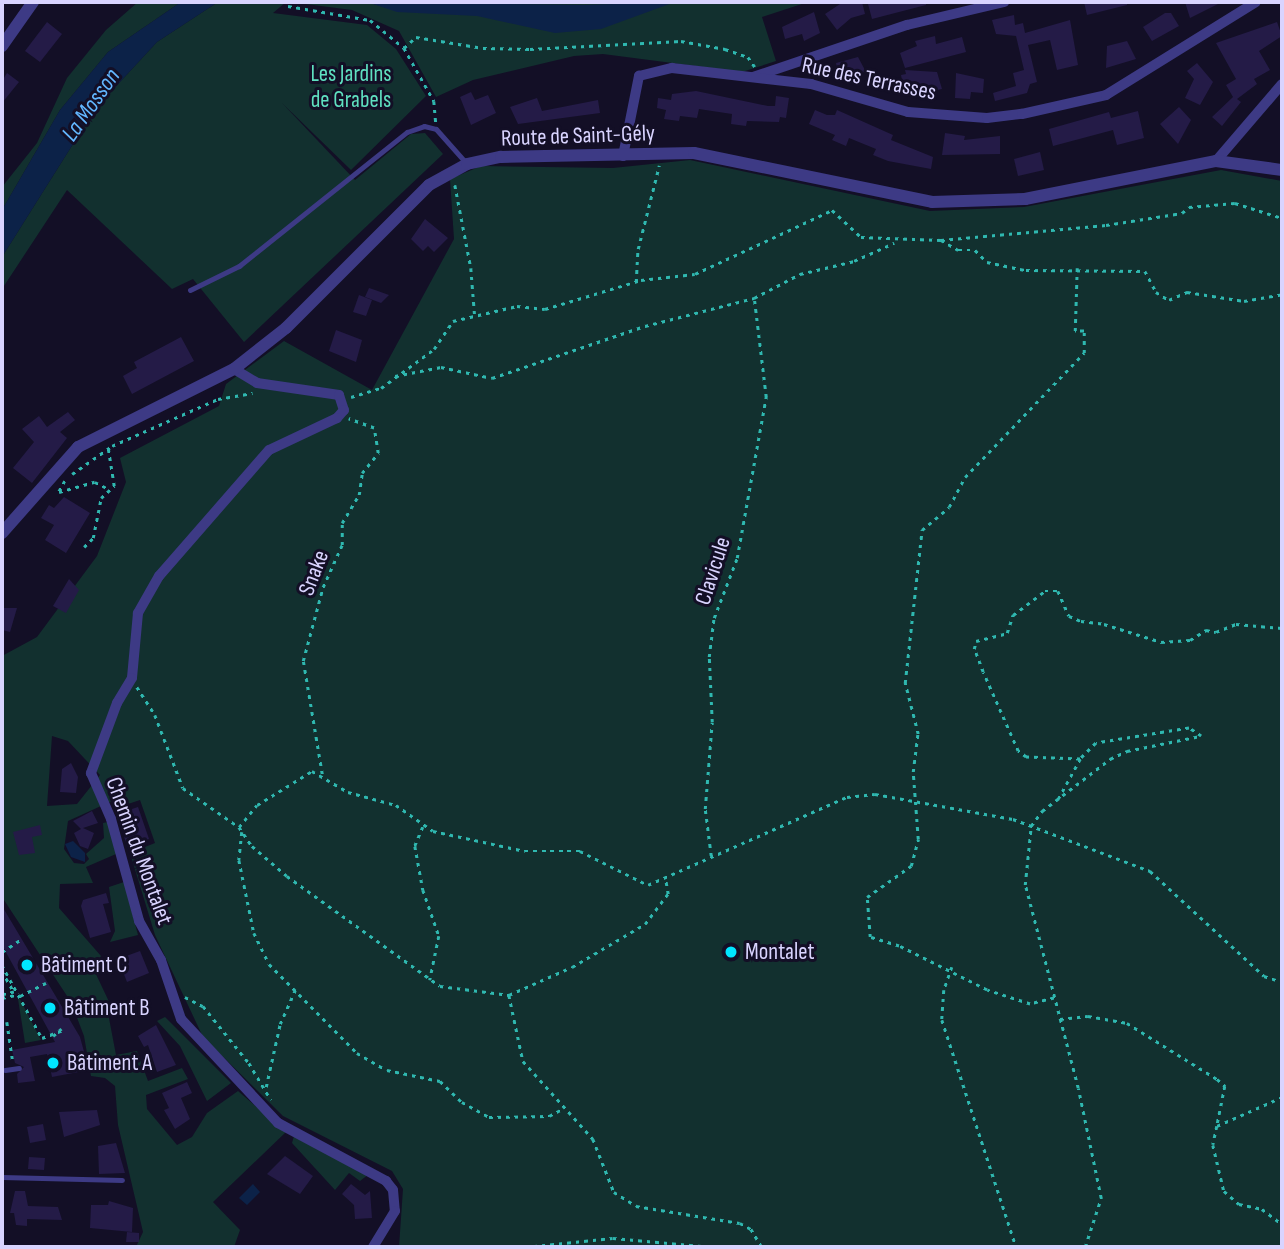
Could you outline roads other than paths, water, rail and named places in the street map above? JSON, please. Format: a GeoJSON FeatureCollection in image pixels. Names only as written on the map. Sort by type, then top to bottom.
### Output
{"type":"FeatureCollection","features":[{"type":"Feature","properties":{"kind":"street"},"geometry":{"type":"LineString","coordinates":[[2,46],[33,2]]}},
{"type":"Feature","properties":{"kind":"street","name":"Rue des Terrasses"},"geometry":{"type":"LineString","coordinates":[[754,76],[907,25],[1004,2]]}},
{"type":"Feature","properties":{"kind":"street","name":"Rue des Terrasses"},"geometry":{"type":"LineString","coordinates":[[623,156],[639,76],[672,68],[754,76],[811,84],[908,112],[987,118],[1022,114],[1106,95],[1243,4],[1256,2]]}},
{"type":"Feature","properties":{"kind":"street"},"geometry":{"type":"LineString","coordinates":[[1216,162],[1282,85]]}},
{"type":"Feature","properties":{"kind":"street","name":"Route de Saint-Gély"},"geometry":{"type":"LineString","coordinates":[[2,533],[78,447],[234,369],[286,328],[429,185],[467,164],[501,157],[694,153],[932,202],[1025,200],[1216,162],[1282,170]]}},
{"type":"Feature","properties":{"kind":"street","name":"Chemin du Montalet"},"geometry":{"type":"LineString","coordinates":[[234,369],[257,383],[328,391],[342,401],[344,410],[340,416],[269,450],[203,521],[138,613],[132,678],[117,703],[91,773],[111,819],[139,921],[161,960],[181,1019],[278,1123],[354,1160],[393,1189],[395,1211],[391,1224],[373,1247]]}},
{"type":"Feature","properties":{"kind":"lane"},"geometry":{"type":"LineString","coordinates":[[190,290],[239,266],[407,132],[424,126],[436,129],[467,164]]}},
{"type":"Feature","properties":{"kind":"lane"},"geometry":{"type":"LineString","coordinates":[[5,1070],[17,1068]]}},
{"type":"Feature","properties":{"kind":"lane"},"geometry":{"type":"LineString","coordinates":[[2,1177],[122,1180]]}},
{"type":"Feature","properties":{"kind":"water","name":"La Mosson"},"geometry":{"type":"Polygon","coordinates":[[[181,2],[218,2],[157,42],[95,109],[2,257],[2,210],[60,110],[108,52],[181,2]]]}},
{"type":"Feature","properties":{"kind":"water"},"geometry":{"type":"Polygon","coordinates":[[[367,2],[584,5],[675,2],[601,29],[555,33],[477,16],[397,12],[367,2]]]}},
{"type":"Feature","properties":{"kind":"water"},"geometry":{"type":"Polygon","coordinates":[[[73,841],[85,853],[85,862],[71,857],[65,844],[73,841]]]}},
{"type":"Feature","properties":{"kind":"water"},"geometry":{"type":"Polygon","coordinates":[[[253,1184],[260,1192],[247,1205],[239,1198],[253,1184]]]}},
{"type":"Feature","properties":{"kind":"place","name":"Montalet"},"geometry":{"type":"Point","coordinates":[731,952]}},
{"type":"Feature","properties":{"kind":"place","name":"Bâtiment C"},"geometry":{"type":"Point","coordinates":[27,965]}},
{"type":"Feature","properties":{"kind":"place","name":"Bâtiment B"},"geometry":{"type":"Point","coordinates":[50,1008]}},
{"type":"Feature","properties":{"kind":"place","name":"Bâtiment A"},"geometry":{"type":"Point","coordinates":[53,1063]}},
{"type":"Feature","properties":{"kind":"park label","name":"Les Jardins de Grabels"},"geometry":{"type":"Point","coordinates":[351,87]}}]}
